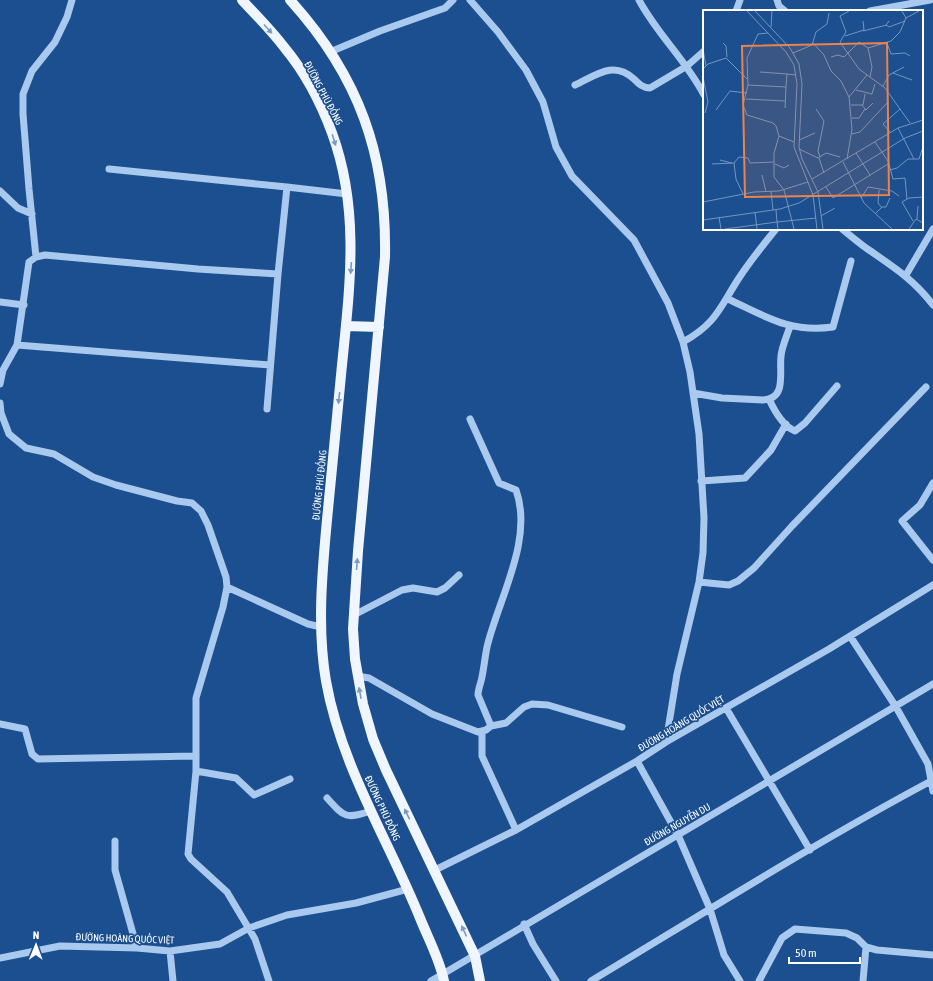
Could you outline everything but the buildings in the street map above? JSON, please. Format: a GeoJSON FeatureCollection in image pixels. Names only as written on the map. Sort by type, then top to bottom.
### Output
{"type":"FeatureCollection","features":[{"type":"Feature","properties":{"kind":"main road","name":"ĐƯỜNG PHÙ ĐỔNG"},"geometry":{"type":"LineString","coordinates":[[242,0],[284,47],[308,84],[332,132],[340,160],[347,194],[352,254],[325,549],[321,627],[325,675],[334,717],[344,748],[371,811],[408,889],[444,978]]}},
{"type":"Feature","properties":{"kind":"main road","name":"ĐƯỜNG PHÙ ĐỔNG"},"geometry":{"type":"LineString","coordinates":[[290,0],[310,23],[354,90],[367,125],[383,194],[386,225],[385,257],[358,552],[354,615],[354,649],[357,676],[373,739],[475,956],[480,981]]}},
{"type":"Feature","properties":{"kind":"main road"},"geometry":{"type":"LineString","coordinates":[[346,326],[379,327]]}},
{"type":"Feature","properties":{"kind":"street"},"geometry":{"type":"LineString","coordinates":[[36,256],[23,114],[25,86],[32,71],[55,42],[67,17],[72,0]]}},
{"type":"Feature","properties":{"kind":"street"},"geometry":{"type":"LineString","coordinates":[[330,52],[380,31],[445,8],[453,0]]}},
{"type":"Feature","properties":{"kind":"street"},"geometry":{"type":"LineString","coordinates":[[470,0],[498,32],[526,70],[543,102],[556,147],[572,176],[634,240],[668,303],[683,342],[699,434],[704,518],[703,553],[699,582],[678,667],[666,742]]}},
{"type":"Feature","properties":{"kind":"street"},"geometry":{"type":"LineString","coordinates":[[639,0],[653,23],[687,66],[703,93]]}},
{"type":"Feature","properties":{"kind":"street"},"geometry":{"type":"LineString","coordinates":[[736,10],[740,0]]}},
{"type":"Feature","properties":{"kind":"street"},"geometry":{"type":"LineString","coordinates":[[777,0],[779,6],[784,10]]}},
{"type":"Feature","properties":{"kind":"street"},"geometry":{"type":"LineString","coordinates":[[875,10],[930,0]]}},
{"type":"Feature","properties":{"kind":"street"},"geometry":{"type":"LineString","coordinates":[[575,85],[607,70],[618,69],[625,71],[641,86],[650,88],[687,66],[703,52]]}},
{"type":"Feature","properties":{"kind":"street"},"geometry":{"type":"LineString","coordinates":[[109,169],[347,194]]}},
{"type":"Feature","properties":{"kind":"street"},"geometry":{"type":"LineString","coordinates":[[267,409],[287,187]]}},
{"type":"Feature","properties":{"kind":"street"},"geometry":{"type":"LineString","coordinates":[[0,192],[18,208],[32,214]]}},
{"type":"Feature","properties":{"kind":"street"},"geometry":{"type":"LineString","coordinates":[[906,275],[933,229]]}},
{"type":"Feature","properties":{"kind":"street"},"geometry":{"type":"LineString","coordinates":[[683,342],[700,333],[716,316],[753,256],[775,230]]}},
{"type":"Feature","properties":{"kind":"street"},"geometry":{"type":"LineString","coordinates":[[843,230],[865,248],[906,275],[933,305]]}},
{"type":"Feature","properties":{"kind":"street"},"geometry":{"type":"LineString","coordinates":[[0,384],[3,370],[17,345],[24,305],[29,262],[36,256],[278,274]]}},
{"type":"Feature","properties":{"kind":"street"},"geometry":{"type":"LineString","coordinates":[[728,298],[772,320],[790,326],[806,329],[833,327],[851,262]]}},
{"type":"Feature","properties":{"kind":"street"},"geometry":{"type":"LineString","coordinates":[[0,302],[24,305]]}},
{"type":"Feature","properties":{"kind":"street"},"geometry":{"type":"LineString","coordinates":[[693,393],[722,398],[770,399],[777,396],[780,388],[781,356],[790,326]]}},
{"type":"Feature","properties":{"kind":"street"},"geometry":{"type":"LineString","coordinates":[[17,345],[270,365]]}},
{"type":"Feature","properties":{"kind":"street"},"geometry":{"type":"LineString","coordinates":[[770,399],[773,408],[786,424],[793,430],[797,430],[837,386]]}},
{"type":"Feature","properties":{"kind":"street"},"geometry":{"type":"LineString","coordinates":[[699,582],[730,585],[738,581],[754,568],[792,526],[910,406],[926,387]]}},
{"type":"Feature","properties":{"kind":"street"},"geometry":{"type":"LineString","coordinates":[[0,403],[9,434],[26,448],[54,454],[94,477],[116,485],[196,505],[202,511],[226,577],[227,587],[223,607],[196,698],[196,771],[188,854],[191,859],[227,892],[255,939],[269,981]]}},
{"type":"Feature","properties":{"kind":"street"},"geometry":{"type":"LineString","coordinates":[[470,419],[499,483],[516,490],[519,498],[520,529],[514,566],[487,647],[482,678],[478,690],[478,695],[491,726]]}},
{"type":"Feature","properties":{"kind":"street"},"geometry":{"type":"LineString","coordinates":[[701,481],[745,478],[771,450],[786,424]]}},
{"type":"Feature","properties":{"kind":"street"},"geometry":{"type":"LineString","coordinates":[[933,483],[920,505],[904,517],[902,521],[933,560]]}},
{"type":"Feature","properties":{"kind":"street"},"geometry":{"type":"LineString","coordinates":[[354,615],[402,590],[413,588],[437,592],[445,588],[459,575]]}},
{"type":"Feature","properties":{"kind":"street","name":"ĐƯỜNG HOÀNG QUỐC VIỆT"},"geometry":{"type":"LineString","coordinates":[[435,870],[516,830],[850,636],[933,585]]}},
{"type":"Feature","properties":{"kind":"street"},"geometry":{"type":"LineString","coordinates":[[227,587],[308,624],[321,627]]}},
{"type":"Feature","properties":{"kind":"street"},"geometry":{"type":"LineString","coordinates":[[850,636],[896,708],[928,764],[933,791]]}},
{"type":"Feature","properties":{"kind":"street"},"geometry":{"type":"LineString","coordinates":[[357,676],[369,678],[432,714],[482,732]]}},
{"type":"Feature","properties":{"kind":"street","name":"ĐƯỜNG NGUYỄN DU"},"geometry":{"type":"LineString","coordinates":[[432,981],[444,978],[524,924],[896,708],[933,684]]}},
{"type":"Feature","properties":{"kind":"street"},"geometry":{"type":"LineString","coordinates":[[482,732],[491,726],[506,723],[524,707],[532,704],[548,705],[622,727]]}},
{"type":"Feature","properties":{"kind":"street"},"geometry":{"type":"LineString","coordinates":[[726,708],[810,850]]}},
{"type":"Feature","properties":{"kind":"street"},"geometry":{"type":"LineString","coordinates":[[0,724],[25,728],[32,754],[38,759],[195,756]]}},
{"type":"Feature","properties":{"kind":"street"},"geometry":{"type":"LineString","coordinates":[[482,732],[482,756],[516,830]]}},
{"type":"Feature","properties":{"kind":"street"},"geometry":{"type":"LineString","coordinates":[[636,761],[678,835],[710,908],[724,955],[740,981]]}},
{"type":"Feature","properties":{"kind":"street"},"geometry":{"type":"LineString","coordinates":[[196,771],[236,778],[254,795],[290,779]]}},
{"type":"Feature","properties":{"kind":"street"},"geometry":{"type":"LineString","coordinates":[[591,981],[710,908],[874,812],[931,781]]}},
{"type":"Feature","properties":{"kind":"street"},"geometry":{"type":"LineString","coordinates":[[327,798],[349,817],[371,811]]}},
{"type":"Feature","properties":{"kind":"street"},"geometry":{"type":"LineString","coordinates":[[116,841],[115,870],[137,948]]}},
{"type":"Feature","properties":{"kind":"street","name":"ĐƯỜNG HOÀNG QUỐC VIỆT"},"geometry":{"type":"LineString","coordinates":[[0,958],[60,946],[137,948],[170,951],[220,944],[249,928],[287,915],[356,903],[408,889]]}},
{"type":"Feature","properties":{"kind":"street"},"geometry":{"type":"LineString","coordinates":[[524,924],[533,944],[556,981]]}},
{"type":"Feature","properties":{"kind":"street"},"geometry":{"type":"LineString","coordinates":[[759,981],[782,938],[795,929],[846,933],[857,938],[866,946],[877,950],[933,955]]}},
{"type":"Feature","properties":{"kind":"street"},"geometry":{"type":"LineString","coordinates":[[863,981],[866,946]]}},
{"type":"Feature","properties":{"kind":"street"},"geometry":{"type":"LineString","coordinates":[[170,951],[173,981]]}}]}
